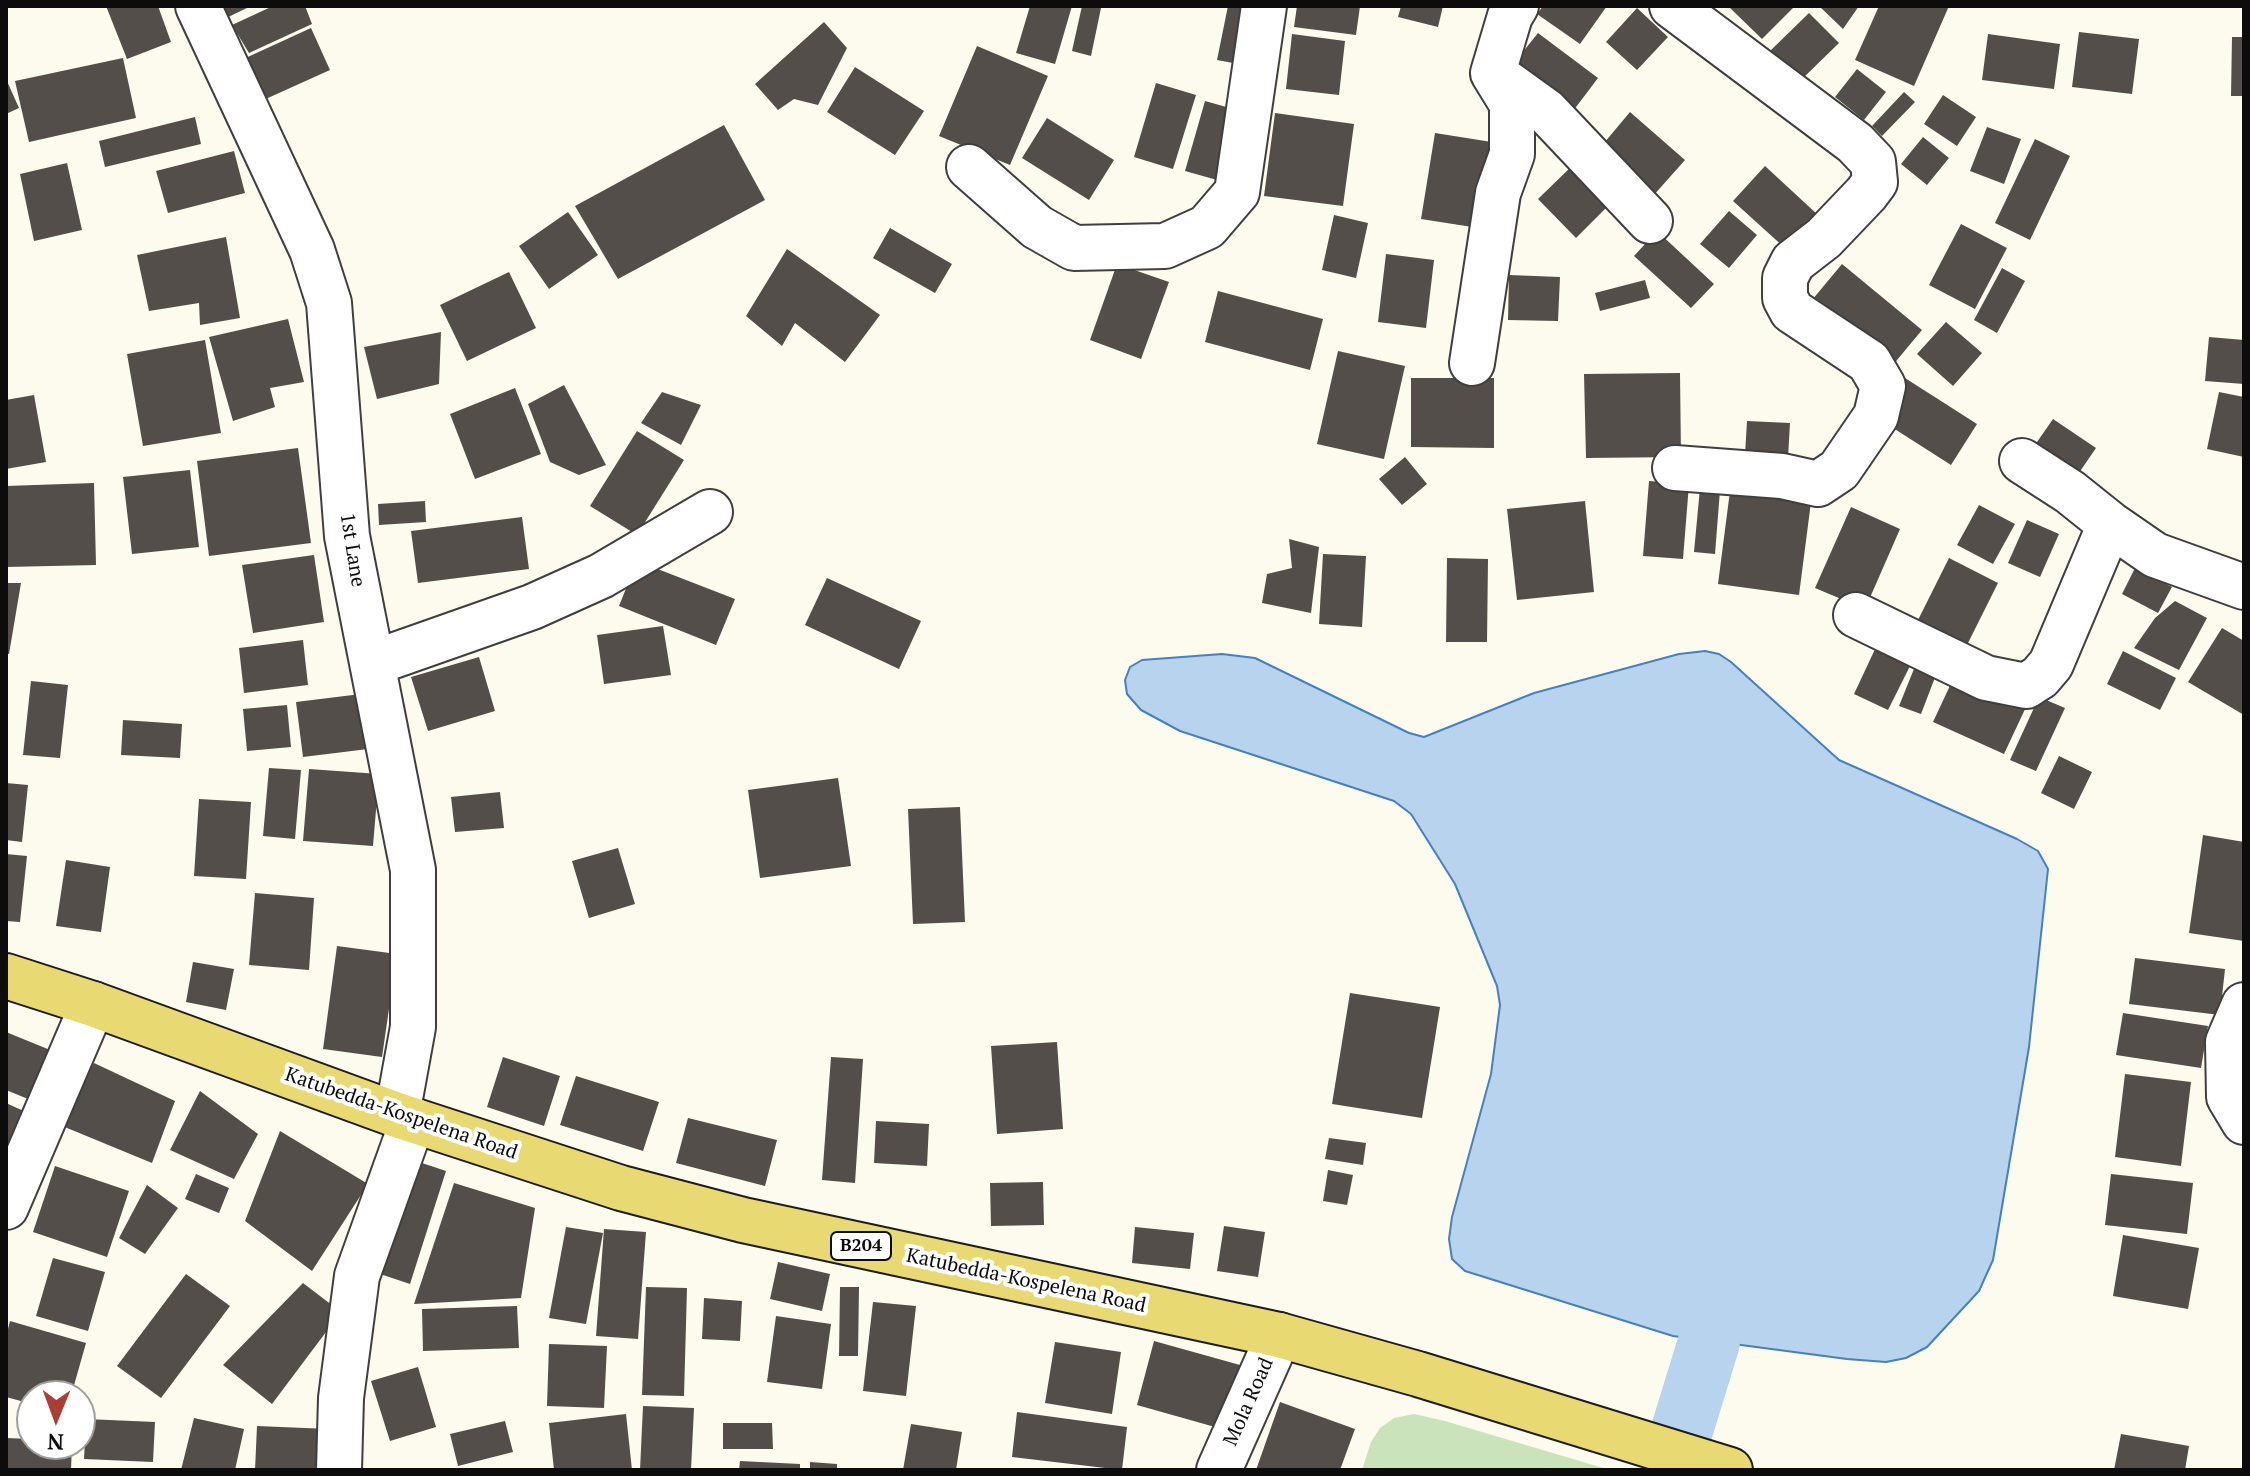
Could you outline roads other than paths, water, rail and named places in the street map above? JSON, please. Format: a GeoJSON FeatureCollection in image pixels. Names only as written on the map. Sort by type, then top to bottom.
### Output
{"type":"FeatureCollection","features":[{"type":"Feature","properties":{"kind":"main road","name":"Katubedda-Kospelena Road"},"geometry":{"type":"LineString","coordinates":[[6,976],[93,1004],[405,1118],[621,1188],[743,1220],[1279,1335],[1418,1374],[1730,1470]]}},
{"type":"Feature","properties":{"kind":"street","name":"1st Lane"},"geometry":{"type":"LineString","coordinates":[[198,6],[312,250],[329,303],[347,536],[413,870],[413,1027],[405,1118],[357,1276],[341,1398],[339,1470]]}},
{"type":"Feature","properties":{"kind":"street"},"geometry":{"type":"LineString","coordinates":[[969,167],[1037,227],[1074,248],[1165,246],[1207,227],[1237,192],[1264,6]]}},
{"type":"Feature","properties":{"kind":"street"},"geometry":{"type":"LineString","coordinates":[[1472,363],[1498,193],[1512,154],[1512,104],[1493,73],[1510,16],[1516,6]]}},
{"type":"Feature","properties":{"kind":"street"},"geometry":{"type":"LineString","coordinates":[[1672,6],[1855,143],[1873,162],[1875,182],[1866,194],[1824,238],[1793,262],[1785,278],[1785,298],[1792,311],[1869,362],[1883,386],[1876,416],[1839,470],[1818,484],[1782,476],[1675,468]]}},
{"type":"Feature","properties":{"kind":"street"},"geometry":{"type":"LineString","coordinates":[[1493,73],[1546,111],[1650,221]]}},
{"type":"Feature","properties":{"kind":"street"},"geometry":{"type":"LineString","coordinates":[[2022,461],[2155,555],[2244,587]]}},
{"type":"Feature","properties":{"kind":"street"},"geometry":{"type":"LineString","coordinates":[[373,663],[532,607],[601,576],[710,512]]}},
{"type":"Feature","properties":{"kind":"street"},"geometry":{"type":"LineString","coordinates":[[1856,615],[1986,678],[2026,686],[2040,677],[2051,664],[2110,524]]}},
{"type":"Feature","properties":{"kind":"street"},"geometry":{"type":"LineString","coordinates":[[6,1207],[93,1004]]}},
{"type":"Feature","properties":{"kind":"street"},"geometry":{"type":"LineString","coordinates":[[2244,1005],[2228,1042],[2229,1097],[2244,1122]]}},
{"type":"Feature","properties":{"kind":"street","name":"Mola Road"},"geometry":{"type":"LineString","coordinates":[[1219,1470],[1279,1335]]}},
{"type":"Feature","properties":{"kind":"water"},"geometry":{"type":"Polygon","coordinates":[[[1705,651],[1719,654],[1731,662],[1839,760],[2017,839],[2038,851],[2048,869],[2029,1047],[1993,1260],[1979,1291],[1927,1347],[1906,1358],[1886,1362],[1847,1359],[1673,1336],[1465,1271],[1452,1259],[1449,1239],[1452,1217],[1491,1074],[1500,1005],[1497,986],[1455,884],[1411,814],[1394,801],[1180,731],[1141,710],[1127,694],[1125,680],[1130,667],[1142,660],[1222,654],[1255,658],[1409,733],[1424,737],[1534,693],[1679,654],[1705,651]]]}},
{"type":"Feature","properties":{"kind":"waterway"},"geometry":{"type":"LineString","coordinates":[[1682,1430],[1709,1342]]}}]}
